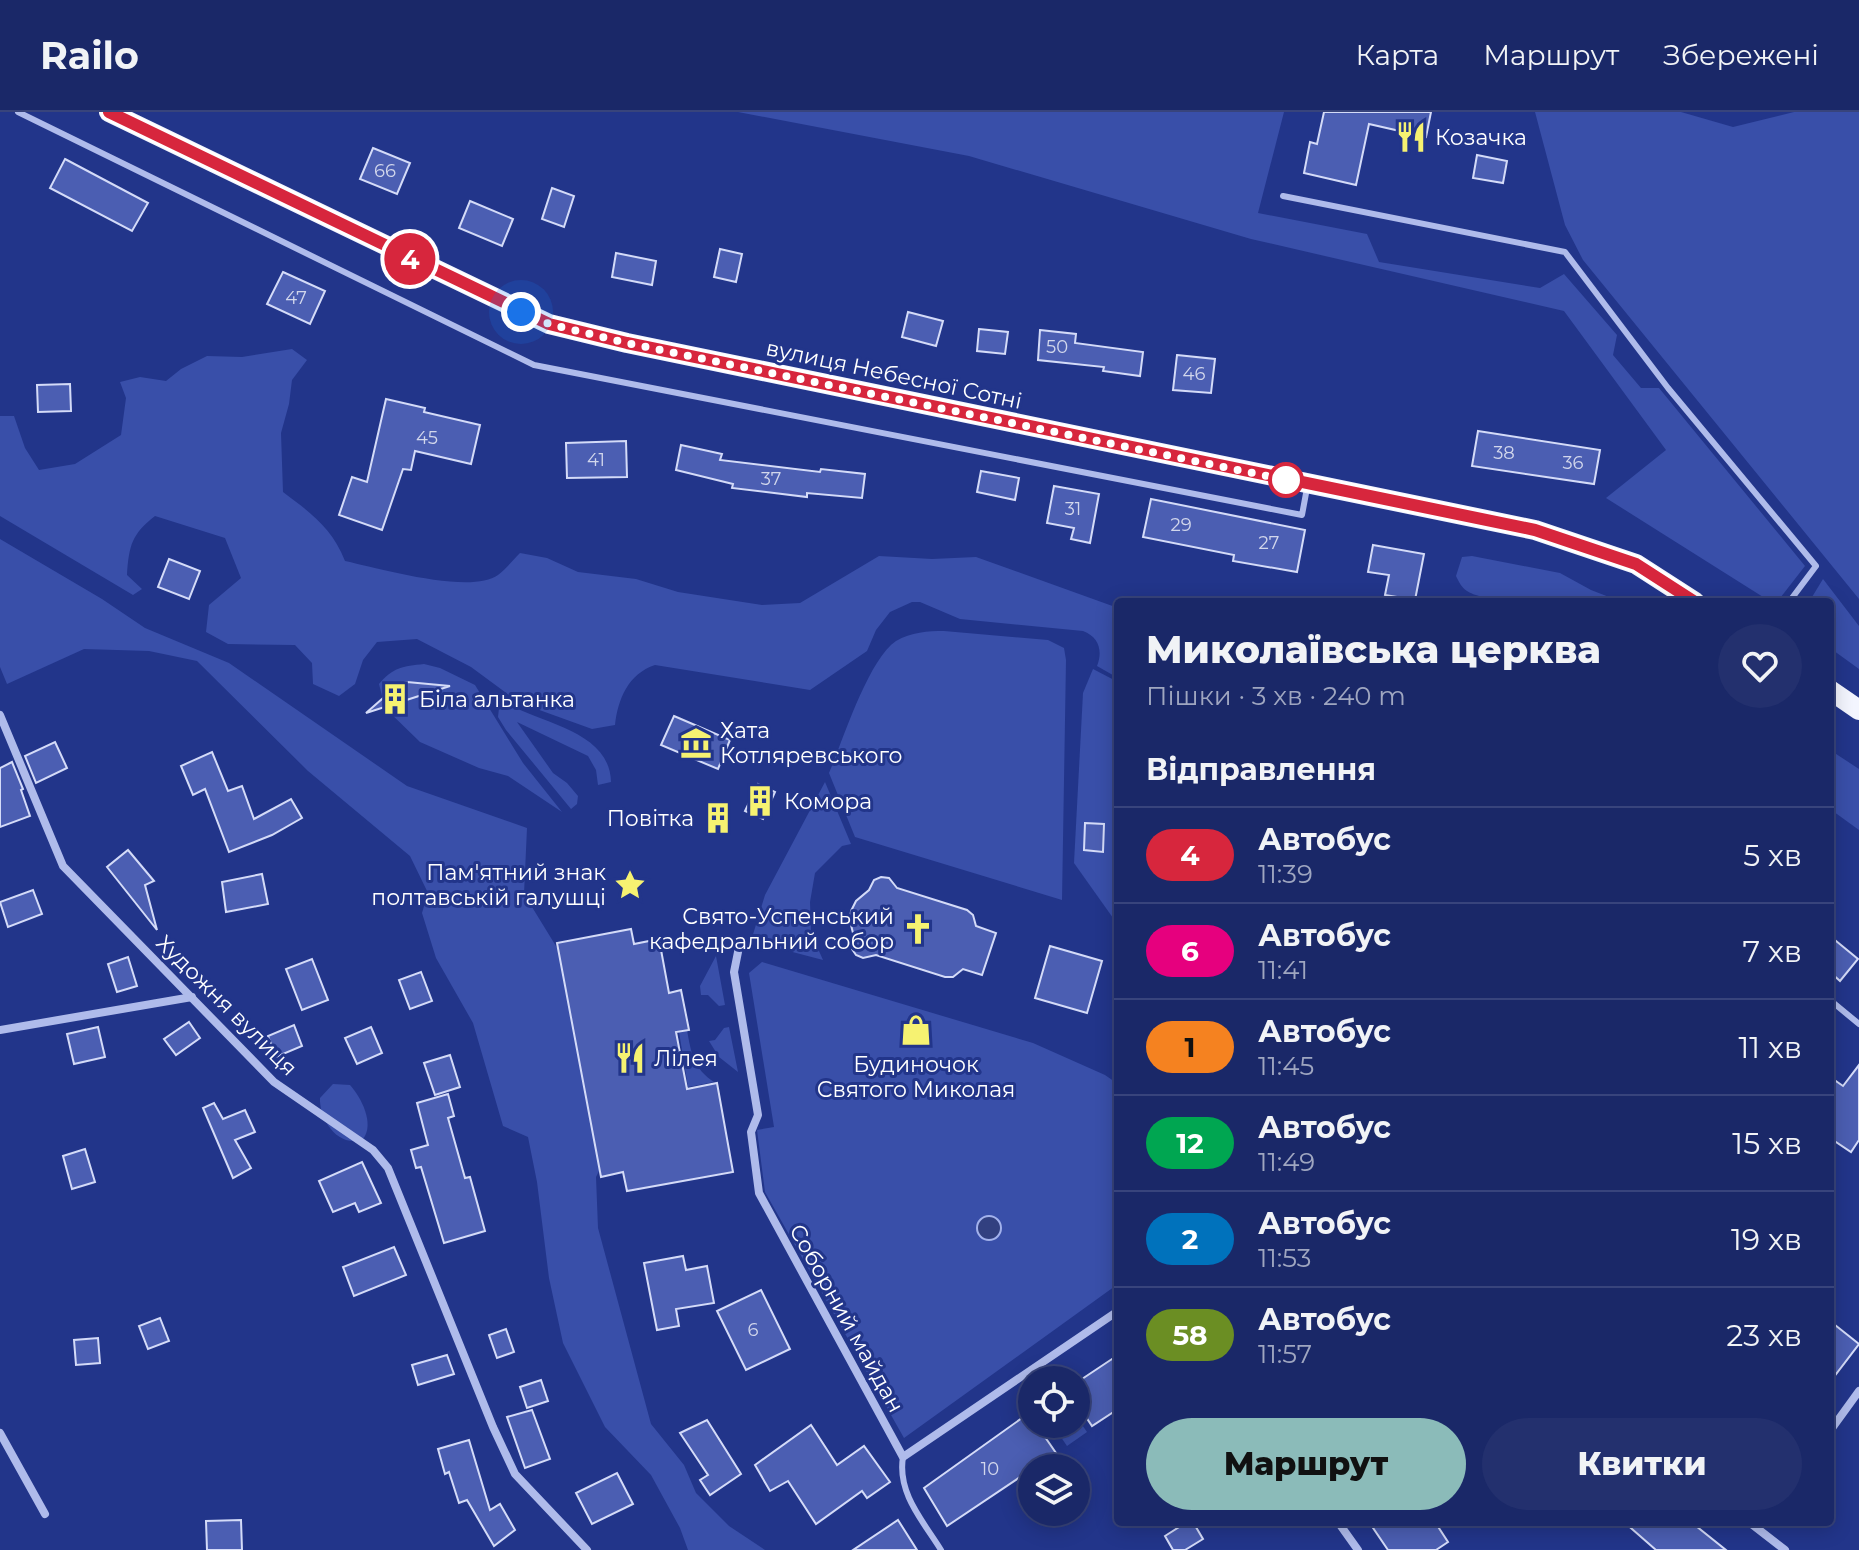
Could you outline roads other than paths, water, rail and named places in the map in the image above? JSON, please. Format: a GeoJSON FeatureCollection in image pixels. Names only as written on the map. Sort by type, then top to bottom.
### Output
{"type":"FeatureCollection","features":[{"type":"Feature","properties":{"kind":"main road","name":"вулиця Небесної Сотні"},"geometry":{"type":"LineString","coordinates":[[109,112],[549,324],[627,343],[1535,530],[1636,564],[1689,598]]}},
{"type":"Feature","properties":{"kind":"main road"},"geometry":{"type":"LineString","coordinates":[[1834,693],[1859,710]]}},
{"type":"Feature","properties":{"kind":"street","name":"Художня вулиця"},"geometry":{"type":"LineString","coordinates":[[0,715],[63,866],[274,1082],[373,1150],[388,1168],[515,1474],[587,1550]]}},
{"type":"Feature","properties":{"kind":"street","name":"Соборний майдан"},"geometry":{"type":"LineString","coordinates":[[740,942],[734,972],[758,1115],[751,1132],[759,1193],[903,1457]]}},
{"type":"Feature","properties":{"kind":"street"},"geometry":{"type":"LineString","coordinates":[[0,1030],[192,997]]}},
{"type":"Feature","properties":{"kind":"street"},"geometry":{"type":"LineString","coordinates":[[903,1457],[1114,1314]]}},
{"type":"Feature","properties":{"kind":"street"},"geometry":{"type":"LineString","coordinates":[[1834,1425],[1859,1391]]}},
{"type":"Feature","properties":{"kind":"street"},"geometry":{"type":"LineString","coordinates":[[0,1433],[45,1514]]}},
{"type":"Feature","properties":{"kind":"street"},"geometry":{"type":"LineString","coordinates":[[1341,1526],[1358,1550]]}},
{"type":"Feature","properties":{"kind":"street"},"geometry":{"type":"LineString","coordinates":[[1762,1526],[1785,1550]]}},
{"type":"Feature","properties":{"kind":"lane"},"geometry":{"type":"LineString","coordinates":[[18,112],[534,365],[1302,515],[1308,485]]}},
{"type":"Feature","properties":{"kind":"lane"},"geometry":{"type":"LineString","coordinates":[[1283,196],[1565,252],[1668,388],[1816,566],[1792,598]]}},
{"type":"Feature","properties":{"kind":"lane"},"geometry":{"type":"LineString","coordinates":[[1834,1003],[1859,1024]]}},
{"type":"Feature","properties":{"kind":"lane"},"geometry":{"type":"LineString","coordinates":[[903,1457],[900,1474],[905,1492],[941,1550]]}},
{"type":"Feature","properties":{"kind":"place","name":"Козачка"},"geometry":{"type":"Point","coordinates":[1411,137]}},
{"type":"Feature","properties":{"kind":"place","name":"Біла альтанка"},"geometry":{"type":"Point","coordinates":[395,699]}},
{"type":"Feature","properties":{"kind":"place","name":"Хата Котляревського"},"geometry":{"type":"Point","coordinates":[696,743]}},
{"type":"Feature","properties":{"kind":"place","name":"Комора"},"geometry":{"type":"Point","coordinates":[760,801]}},
{"type":"Feature","properties":{"kind":"place","name":"Повітка"},"geometry":{"type":"Point","coordinates":[718,818]}},
{"type":"Feature","properties":{"kind":"place","name":"Пам'ятний знак полтавській галушці"},"geometry":{"type":"Point","coordinates":[630,885]}},
{"type":"Feature","properties":{"kind":"place","name":"Свято-Успенський кафедральний собор"},"geometry":{"type":"Point","coordinates":[918,929]}},
{"type":"Feature","properties":{"kind":"place","name":"Будиночок Святого Миколая"},"geometry":{"type":"Point","coordinates":[916,1030]}},
{"type":"Feature","properties":{"kind":"place","name":"Лілея"},"geometry":{"type":"Point","coordinates":[630,1058]}}]}
